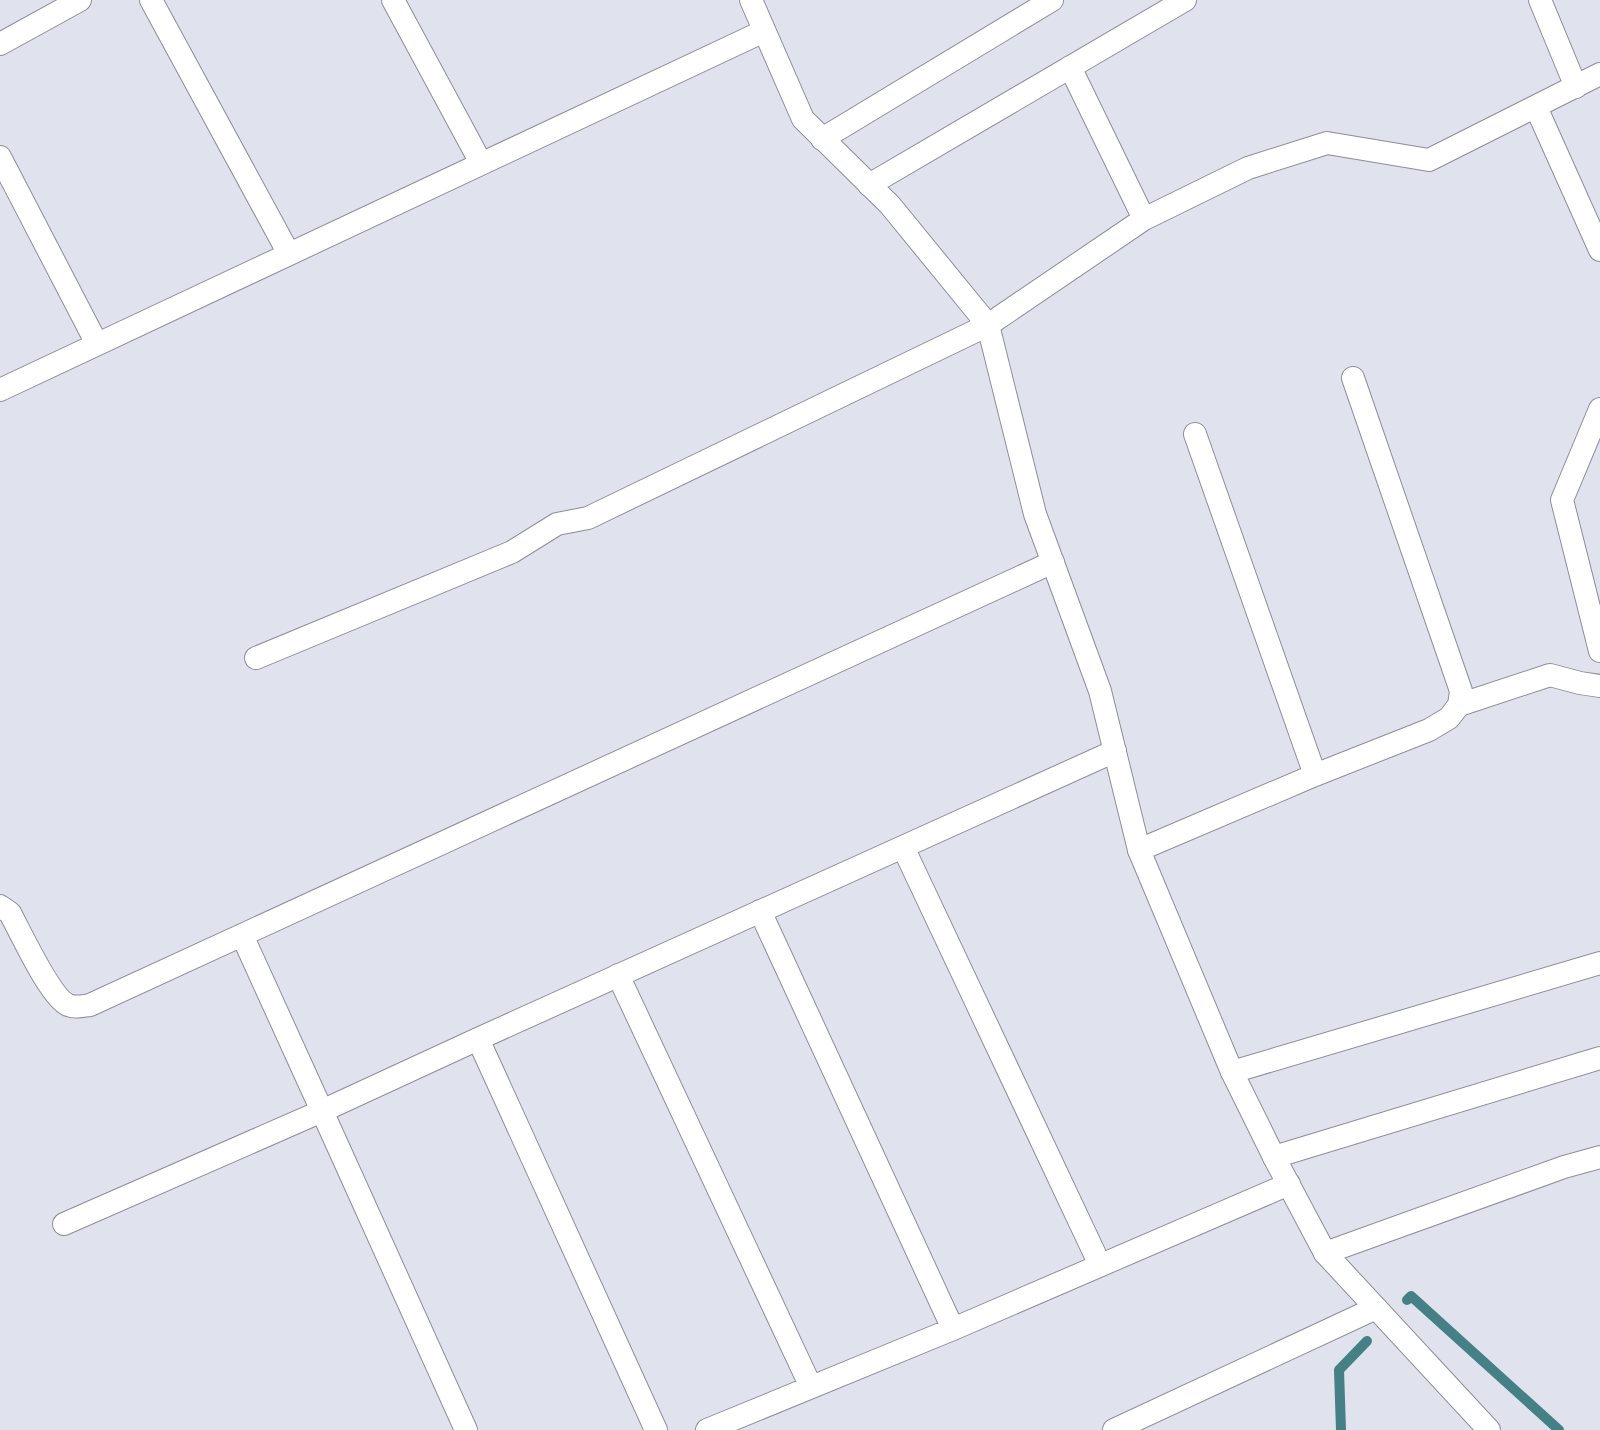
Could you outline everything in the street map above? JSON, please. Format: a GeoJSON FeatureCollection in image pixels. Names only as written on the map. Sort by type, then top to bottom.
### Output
{"type":"FeatureCollection","features":[{"type":"Feature","properties":{"kind":"street"},"geometry":{"type":"LineString","coordinates":[[0,44],[80,0]]}},
{"type":"Feature","properties":{"kind":"street"},"geometry":{"type":"LineString","coordinates":[[151,0],[289,254]]}},
{"type":"Feature","properties":{"kind":"street"},"geometry":{"type":"LineString","coordinates":[[393,0],[481,164]]}},
{"type":"Feature","properties":{"kind":"street"},"geometry":{"type":"LineString","coordinates":[[750,0],[803,119],[890,205],[988,325],[1035,514],[1100,691],[1139,850],[1232,1072],[1274,1157],[1325,1253],[1489,1430]]}},
{"type":"Feature","properties":{"kind":"street"},"geometry":{"type":"LineString","coordinates":[[822,138],[1052,0]]}},
{"type":"Feature","properties":{"kind":"street"},"geometry":{"type":"LineString","coordinates":[[869,185],[1184,0]]}},
{"type":"Feature","properties":{"kind":"street"},"geometry":{"type":"LineString","coordinates":[[1540,0],[1576,87]]}},
{"type":"Feature","properties":{"kind":"street"},"geometry":{"type":"LineString","coordinates":[[0,390],[764,31]]}},
{"type":"Feature","properties":{"kind":"street"},"geometry":{"type":"LineString","coordinates":[[1070,67],[1144,219]]}},
{"type":"Feature","properties":{"kind":"street"},"geometry":{"type":"LineString","coordinates":[[256,658],[512,552],[557,524],[588,518],[988,325],[1144,219],[1248,168],[1327,143],[1429,160],[1600,74]]}},
{"type":"Feature","properties":{"kind":"street"},"geometry":{"type":"LineString","coordinates":[[1536,107],[1600,250]]}},
{"type":"Feature","properties":{"kind":"street"},"geometry":{"type":"LineString","coordinates":[[0,157],[97,344]]}},
{"type":"Feature","properties":{"kind":"street"},"geometry":{"type":"LineString","coordinates":[[1139,850],[1315,775],[1429,730],[1449,718],[1458,705],[1461,691],[1353,378]]}},
{"type":"Feature","properties":{"kind":"street"},"geometry":{"type":"LineString","coordinates":[[1600,409],[1562,500],[1600,651]]}},
{"type":"Feature","properties":{"kind":"street"},"geometry":{"type":"LineString","coordinates":[[1195,434],[1315,775]]}},
{"type":"Feature","properties":{"kind":"street"},"geometry":{"type":"LineString","coordinates":[[1,905],[10,913],[54,993],[68,1005],[78,1007],[90,1005],[1053,562]]}},
{"type":"Feature","properties":{"kind":"street"},"geometry":{"type":"LineString","coordinates":[[1458,705],[1550,675],[1580,683],[1600,686]]}},
{"type":"Feature","properties":{"kind":"street"},"geometry":{"type":"LineString","coordinates":[[64,1224],[322,1112],[618,975],[1115,751]]}},
{"type":"Feature","properties":{"kind":"street"},"geometry":{"type":"LineString","coordinates":[[903,847],[1100,1265]]}},
{"type":"Feature","properties":{"kind":"street"},"geometry":{"type":"LineString","coordinates":[[760,911],[953,1329]]}},
{"type":"Feature","properties":{"kind":"street"},"geometry":{"type":"LineString","coordinates":[[242,935],[466,1430]]}},
{"type":"Feature","properties":{"kind":"street"},"geometry":{"type":"LineString","coordinates":[[1232,1072],[1600,963]]}},
{"type":"Feature","properties":{"kind":"street"},"geometry":{"type":"LineString","coordinates":[[618,975],[811,1387]]}},
{"type":"Feature","properties":{"kind":"street"},"geometry":{"type":"LineString","coordinates":[[478,1039],[656,1430]]}},
{"type":"Feature","properties":{"kind":"street"},"geometry":{"type":"LineString","coordinates":[[1274,1157],[1600,1058]]}},
{"type":"Feature","properties":{"kind":"street"},"geometry":{"type":"LineString","coordinates":[[1325,1253],[1557,1169],[1600,1157]]}},
{"type":"Feature","properties":{"kind":"street"},"geometry":{"type":"LineString","coordinates":[[707,1430],[953,1329],[1289,1184]]}},
{"type":"Feature","properties":{"kind":"street"},"geometry":{"type":"LineString","coordinates":[[1114,1430],[1376,1308]]}},
{"type":"Feature","properties":{"kind":"waterway"},"geometry":{"type":"LineString","coordinates":[[1407,1300],[1411,1296],[1559,1430]]}},
{"type":"Feature","properties":{"kind":"waterway"},"geometry":{"type":"LineString","coordinates":[[1341,1430],[1339,1370],[1367,1341]]}}]}
